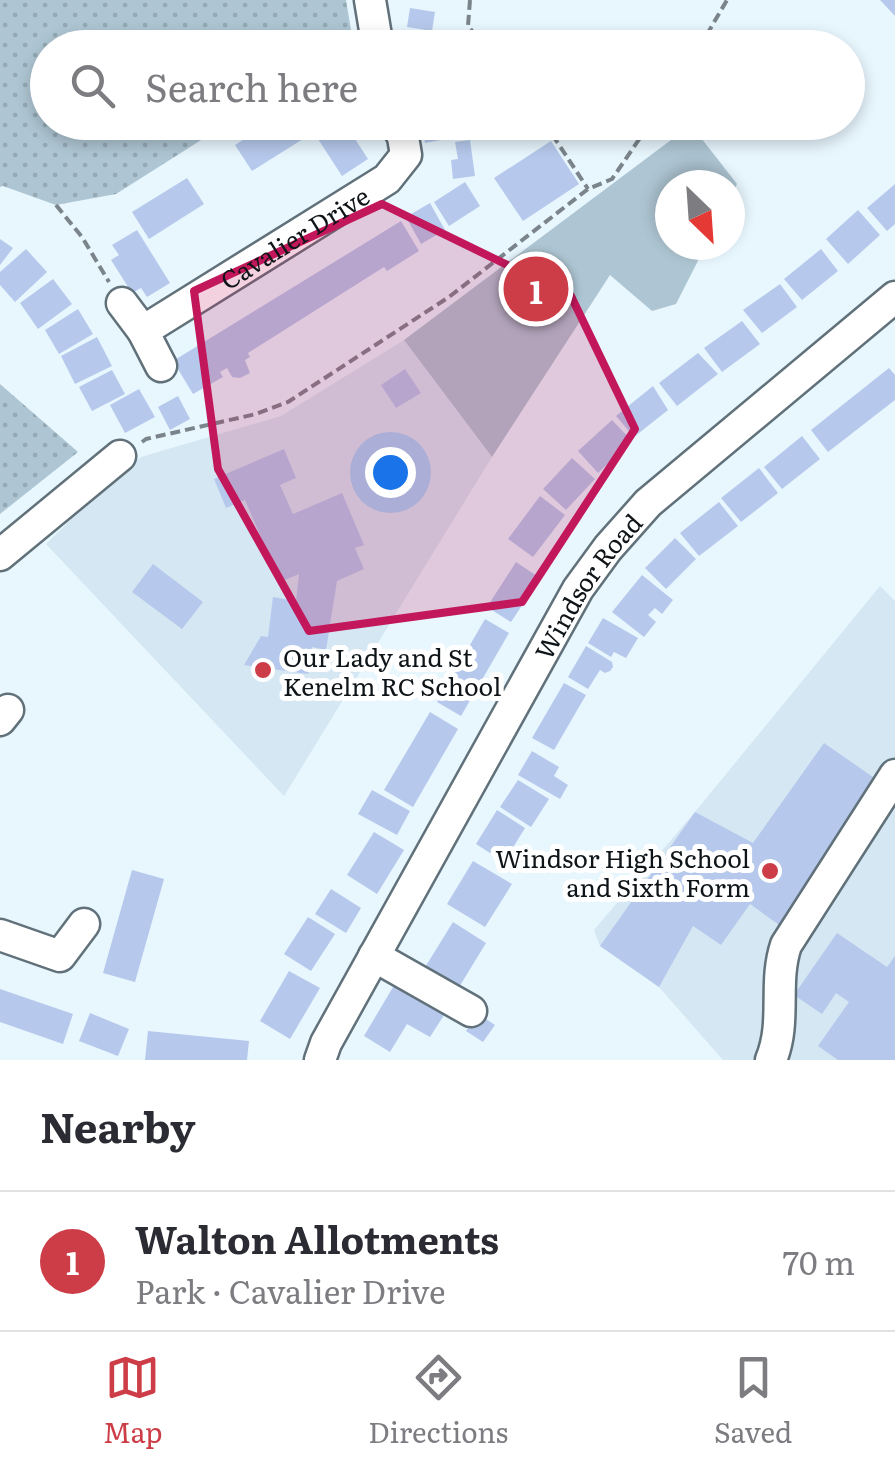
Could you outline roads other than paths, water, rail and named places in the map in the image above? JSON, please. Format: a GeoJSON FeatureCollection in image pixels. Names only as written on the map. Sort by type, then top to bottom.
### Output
{"type":"FeatureCollection","features":[{"type":"Feature","properties":{"kind":"street"},"geometry":{"type":"LineString","coordinates":[[370,0],[375,30]]}},
{"type":"Feature","properties":{"kind":"street","name":"Cavalier Drive"},"geometry":{"type":"LineString","coordinates":[[143,331],[260,243],[387,179],[406,155],[404,140]]}},
{"type":"Feature","properties":{"kind":"street","name":"Windsor Road"},"geometry":{"type":"LineString","coordinates":[[323,1052],[578,590],[608,548],[648,503],[895,297]]}},
{"type":"Feature","properties":{"kind":"street"},"geometry":{"type":"LineString","coordinates":[[122,303],[143,331],[161,366]]}},
{"type":"Feature","properties":{"kind":"street"},"geometry":{"type":"LineString","coordinates":[[0,555],[120,456]]}},
{"type":"Feature","properties":{"kind":"street"},"geometry":{"type":"LineString","coordinates":[[771,1060],[780,1030],[781,959],[786,945],[895,775]]}},
{"type":"Feature","properties":{"kind":"street"},"geometry":{"type":"LineString","coordinates":[[0,935],[60,956],[84,924]]}},
{"type":"Feature","properties":{"kind":"street"},"geometry":{"type":"LineString","coordinates":[[374,956],[471,1011]]}},
{"type":"Feature","properties":{"kind":"place","name":"Walton Allotments"},"geometry":{"type":"Point","coordinates":[536,289]}},
{"type":"Feature","properties":{"kind":"place","name":"Our Lady and St Kenelm RC School"},"geometry":{"type":"Point","coordinates":[263,670]}},
{"type":"Feature","properties":{"kind":"place","name":"Windsor High School and Sixth Form"},"geometry":{"type":"Point","coordinates":[770,871]}}]}
